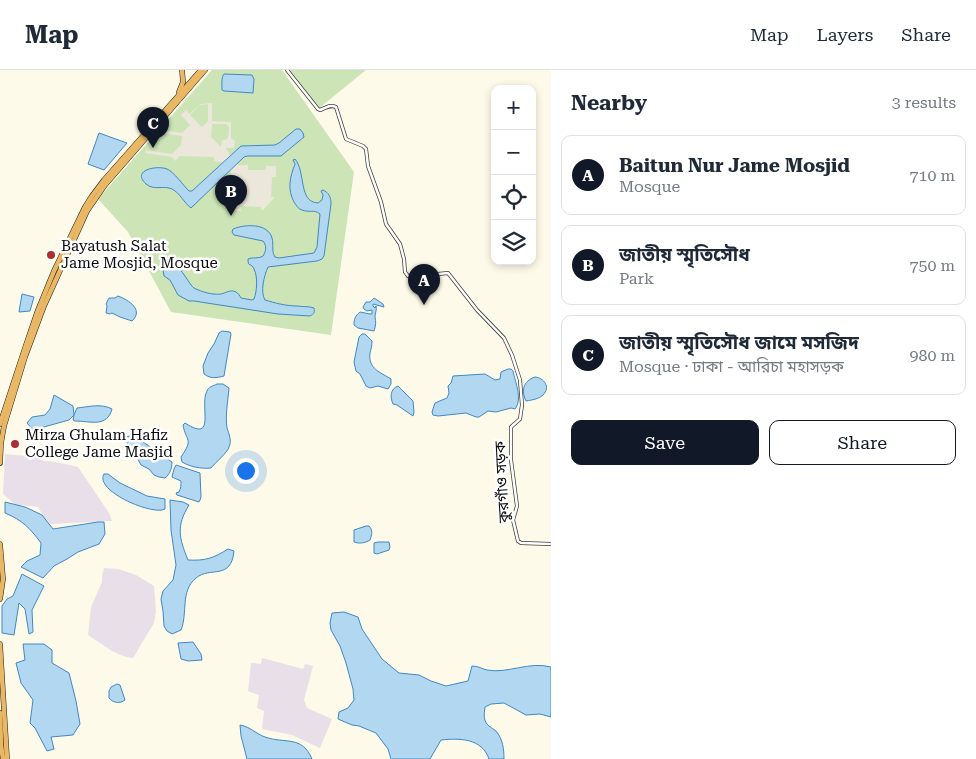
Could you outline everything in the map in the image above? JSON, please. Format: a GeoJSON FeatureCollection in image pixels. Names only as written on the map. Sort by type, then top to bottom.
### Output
{"type":"FeatureCollection","features":[{"type":"Feature","properties":{"kind":"highway"},"geometry":{"type":"LineString","coordinates":[[168,108],[183,85],[182,70]]}},
{"type":"Feature","properties":{"kind":"highway"},"geometry":{"type":"LineString","coordinates":[[127,159],[136,153],[209,70]]}},
{"type":"Feature","properties":{"kind":"highway"},"geometry":{"type":"LineString","coordinates":[[0,424],[38,310],[85,207],[104,180],[200,71]]}},
{"type":"Feature","properties":{"kind":"highway"},"geometry":{"type":"LineString","coordinates":[[0,463],[4,426],[25,357],[44,306],[76,233],[91,204],[105,184],[200,71]]}},
{"type":"Feature","properties":{"kind":"highway"},"geometry":{"type":"LineString","coordinates":[[0,544],[0,599]]}},
{"type":"Feature","properties":{"kind":"highway"},"geometry":{"type":"LineString","coordinates":[[0,591],[1,595]]}},
{"type":"Feature","properties":{"kind":"highway"},"geometry":{"type":"LineString","coordinates":[[0,644],[5,759]]}},
{"type":"Feature","properties":{"kind":"highway"},"geometry":{"type":"LineString","coordinates":[[0,713],[1,745],[5,759]]}},
{"type":"Feature","properties":{"kind":"street","name":"কুরগাঁও সড়ক"},"geometry":{"type":"LineString","coordinates":[[287,70],[318,109],[336,107],[346,139],[366,149],[368,166],[379,194],[386,224],[400,244],[405,272],[408,276],[414,278],[448,273],[457,282],[477,310],[504,338],[520,380],[522,405],[520,419],[511,427],[511,460],[517,506],[513,520],[518,541],[532,544],[551,544]]}},
{"type":"Feature","properties":{"kind":"shaded area"},"geometry":{"type":"Polygon","coordinates":[[[212,103],[212,121],[231,122],[231,138],[235,141],[234,148],[226,148],[238,165],[248,165],[248,170],[265,170],[266,166],[276,166],[276,177],[272,177],[271,197],[275,197],[262,211],[261,207],[241,206],[241,211],[230,211],[230,200],[235,199],[235,182],[231,182],[231,172],[221,162],[214,161],[214,157],[180,156],[175,161],[172,157],[145,153],[146,150],[172,154],[181,145],[182,136],[161,133],[162,130],[182,133],[190,125],[181,115],[186,110],[189,114],[201,104],[212,103]],[[207,104],[199,106],[190,115],[202,127],[208,121],[207,104]],[[212,124],[211,137],[221,147],[222,140],[228,138],[229,127],[226,124],[212,124]]]}},
{"type":"Feature","properties":{"kind":"shaded area"},"geometry":{"type":"Polygon","coordinates":[[[5,454],[37,457],[44,461],[78,467],[109,513],[112,521],[50,524],[38,507],[21,505],[18,507],[3,494],[5,454]]]}},
{"type":"Feature","properties":{"kind":"shaded area"},"geometry":{"type":"Polygon","coordinates":[[[104,568],[118,569],[136,575],[154,586],[156,611],[154,623],[132,658],[112,651],[88,635],[91,607],[102,582],[104,568]]]}},
{"type":"Feature","properties":{"kind":"shaded area"},"geometry":{"type":"Polygon","coordinates":[[[262,658],[303,669],[305,664],[313,666],[304,700],[307,708],[332,719],[320,748],[292,735],[262,729],[264,711],[257,708],[259,695],[248,691],[251,663],[261,664],[262,658]]]}},
{"type":"Feature","properties":{"kind":"green space"},"geometry":{"type":"Polygon","coordinates":[[[212,70],[282,70],[354,172],[331,335],[171,312],[128,232],[98,199],[212,70]]]}},
{"type":"Feature","properties":{"kind":"green space"},"geometry":{"type":"Polygon","coordinates":[[[287,70],[366,70],[318,109],[287,70]]]}},
{"type":"Feature","properties":{"kind":"water"},"geometry":{"type":"Polygon","coordinates":[[[224,74],[252,75],[254,79],[253,93],[222,90],[224,74]]]}},
{"type":"Feature","properties":{"kind":"water"},"geometry":{"type":"Polygon","coordinates":[[[296,129],[300,129],[304,137],[281,156],[244,157],[191,208],[172,189],[149,186],[142,179],[143,172],[152,168],[163,168],[170,171],[189,191],[192,191],[241,146],[275,145],[296,129]]]}},
{"type":"Feature","properties":{"kind":"water"},"geometry":{"type":"Polygon","coordinates":[[[99,133],[127,143],[104,170],[88,164],[99,133]]]}},
{"type":"Feature","properties":{"kind":"water"},"geometry":{"type":"Polygon","coordinates":[[[295,159],[308,198],[318,203],[322,200],[323,195],[321,191],[323,190],[330,197],[331,204],[324,256],[317,261],[268,267],[264,279],[263,293],[265,300],[285,305],[314,308],[313,314],[310,316],[278,314],[189,301],[178,295],[170,280],[164,276],[163,269],[167,264],[176,266],[191,285],[200,291],[221,294],[234,291],[241,298],[254,299],[256,276],[248,259],[263,256],[266,247],[263,241],[234,235],[233,229],[238,227],[261,227],[270,233],[275,257],[314,253],[317,247],[320,214],[301,209],[294,202],[290,192],[290,183],[295,164],[293,160],[295,159]]]}},
{"type":"Feature","properties":{"kind":"water"},"geometry":{"type":"Polygon","coordinates":[[[22,294],[34,297],[30,311],[19,312],[22,294]]]}},
{"type":"Feature","properties":{"kind":"water"},"geometry":{"type":"Polygon","coordinates":[[[118,296],[127,300],[136,309],[135,317],[132,321],[112,313],[106,313],[106,304],[109,298],[118,296]]]}},
{"type":"Feature","properties":{"kind":"water"},"geometry":{"type":"Polygon","coordinates":[[[374,298],[383,304],[384,307],[373,304],[375,308],[376,306],[374,331],[358,328],[354,325],[355,318],[360,312],[372,314],[372,310],[367,311],[363,307],[366,302],[370,302],[374,298]]]}},
{"type":"Feature","properties":{"kind":"water"},"geometry":{"type":"Polygon","coordinates":[[[222,331],[230,332],[231,334],[224,376],[216,378],[207,376],[204,374],[203,366],[208,353],[222,331]]]}},
{"type":"Feature","properties":{"kind":"water"},"geometry":{"type":"Polygon","coordinates":[[[365,334],[372,341],[371,363],[379,372],[391,379],[388,389],[378,386],[370,388],[366,386],[360,374],[356,371],[354,362],[359,337],[365,334]]]}},
{"type":"Feature","properties":{"kind":"water"},"geometry":{"type":"Polygon","coordinates":[[[508,369],[513,371],[518,390],[518,400],[515,409],[511,408],[496,412],[488,411],[479,417],[466,413],[433,415],[435,403],[447,398],[449,393],[448,386],[453,376],[485,374],[495,380],[500,379],[501,372],[508,369]]]}},
{"type":"Feature","properties":{"kind":"water"},"geometry":{"type":"Polygon","coordinates":[[[535,377],[544,381],[546,386],[545,392],[540,397],[526,401],[524,387],[528,381],[535,377]]]}},
{"type":"Feature","properties":{"kind":"water"},"geometry":{"type":"Polygon","coordinates":[[[217,384],[223,384],[229,388],[226,418],[230,445],[211,468],[192,466],[182,462],[181,457],[188,443],[183,425],[185,423],[201,429],[204,426],[205,397],[207,391],[217,384]]]}},
{"type":"Feature","properties":{"kind":"water"},"geometry":{"type":"Polygon","coordinates":[[[398,386],[413,401],[413,416],[393,404],[391,394],[393,389],[398,386]]]}},
{"type":"Feature","properties":{"kind":"water"},"geometry":{"type":"Polygon","coordinates":[[[54,395],[73,406],[74,415],[69,420],[33,430],[27,423],[32,417],[45,415],[50,409],[54,395]]]}},
{"type":"Feature","properties":{"kind":"water"},"geometry":{"type":"Polygon","coordinates":[[[99,406],[112,409],[106,419],[97,422],[75,421],[73,420],[77,408],[99,406]]]}},
{"type":"Feature","properties":{"kind":"water"},"geometry":{"type":"Polygon","coordinates":[[[133,435],[172,462],[170,471],[165,478],[154,475],[149,469],[141,465],[132,448],[127,443],[126,437],[133,435]]]}},
{"type":"Feature","properties":{"kind":"water"},"geometry":{"type":"Polygon","coordinates":[[[176,465],[200,473],[201,497],[199,502],[177,495],[176,493],[180,491],[181,481],[172,477],[176,465]]]}},
{"type":"Feature","properties":{"kind":"water"},"geometry":{"type":"Polygon","coordinates":[[[104,474],[108,474],[120,483],[147,496],[165,499],[165,509],[149,509],[126,500],[108,488],[103,481],[104,474]]]}},
{"type":"Feature","properties":{"kind":"water"},"geometry":{"type":"Polygon","coordinates":[[[170,500],[189,505],[182,519],[180,532],[188,560],[209,558],[228,549],[234,551],[229,566],[224,570],[207,573],[196,578],[191,583],[186,596],[181,630],[172,634],[164,626],[161,599],[163,591],[173,580],[176,565],[171,530],[170,500]]]}},
{"type":"Feature","properties":{"kind":"water"},"geometry":{"type":"Polygon","coordinates":[[[5,502],[25,507],[42,515],[53,529],[104,522],[105,534],[99,544],[78,552],[54,566],[43,578],[21,567],[27,561],[40,555],[41,543],[25,525],[5,513],[5,502]]]}},
{"type":"Feature","properties":{"kind":"water"},"geometry":{"type":"Polygon","coordinates":[[[369,526],[371,529],[370,540],[362,543],[354,542],[354,530],[369,526]]]}},
{"type":"Feature","properties":{"kind":"water"},"geometry":{"type":"Polygon","coordinates":[[[389,542],[389,550],[377,554],[374,553],[374,543],[389,542]]]}},
{"type":"Feature","properties":{"kind":"water"},"geometry":{"type":"Polygon","coordinates":[[[22,574],[44,586],[32,610],[33,632],[29,634],[25,609],[19,603],[14,635],[2,633],[2,606],[7,599],[13,596],[22,574]]]}},
{"type":"Feature","properties":{"kind":"water"},"geometry":{"type":"Polygon","coordinates":[[[344,612],[358,617],[362,629],[382,659],[399,673],[419,675],[446,686],[468,681],[472,666],[495,671],[535,666],[551,667],[551,717],[540,714],[526,715],[504,703],[491,704],[485,707],[485,720],[496,731],[502,741],[504,759],[489,759],[486,752],[475,743],[455,739],[441,740],[430,759],[391,759],[388,749],[376,733],[338,719],[339,712],[348,708],[354,700],[346,663],[340,646],[331,630],[330,623],[332,613],[344,612]]]}},
{"type":"Feature","properties":{"kind":"water"},"geometry":{"type":"Polygon","coordinates":[[[193,642],[201,654],[202,660],[188,661],[181,659],[178,643],[193,642]]]}},
{"type":"Feature","properties":{"kind":"water"},"geometry":{"type":"Polygon","coordinates":[[[23,644],[44,644],[52,650],[52,663],[69,673],[76,701],[80,724],[73,735],[51,737],[54,749],[47,751],[35,728],[30,723],[33,700],[21,683],[16,663],[25,660],[23,644]]]}},
{"type":"Feature","properties":{"kind":"water"},"geometry":{"type":"Polygon","coordinates":[[[117,684],[120,685],[125,700],[115,702],[109,698],[109,691],[111,687],[117,684]]]}},
{"type":"Feature","properties":{"kind":"water"},"geometry":{"type":"Polygon","coordinates":[[[240,725],[265,737],[298,743],[308,751],[312,759],[247,759],[240,725]]]}},
{"type":"Feature","properties":{"kind":"place","name":"জাতীয় স্মৃতিসৌধ জামে মসজিদ"},"geometry":{"type":"Point","coordinates":[153,148]}},
{"type":"Feature","properties":{"kind":"place","name":"জাতীয় স্মৃতিসৌধ"},"geometry":{"type":"Point","coordinates":[231,216]}},
{"type":"Feature","properties":{"kind":"place","name":"Bayatush Salat Jame Mosjid, Mosque"},"geometry":{"type":"Point","coordinates":[51,255]}},
{"type":"Feature","properties":{"kind":"place","name":"Baitun Nur Jame Mosjid"},"geometry":{"type":"Point","coordinates":[424,305]}},
{"type":"Feature","properties":{"kind":"place","name":"Mirza Ghulam Hafiz College Jame Masjid"},"geometry":{"type":"Point","coordinates":[15,444]}}]}
